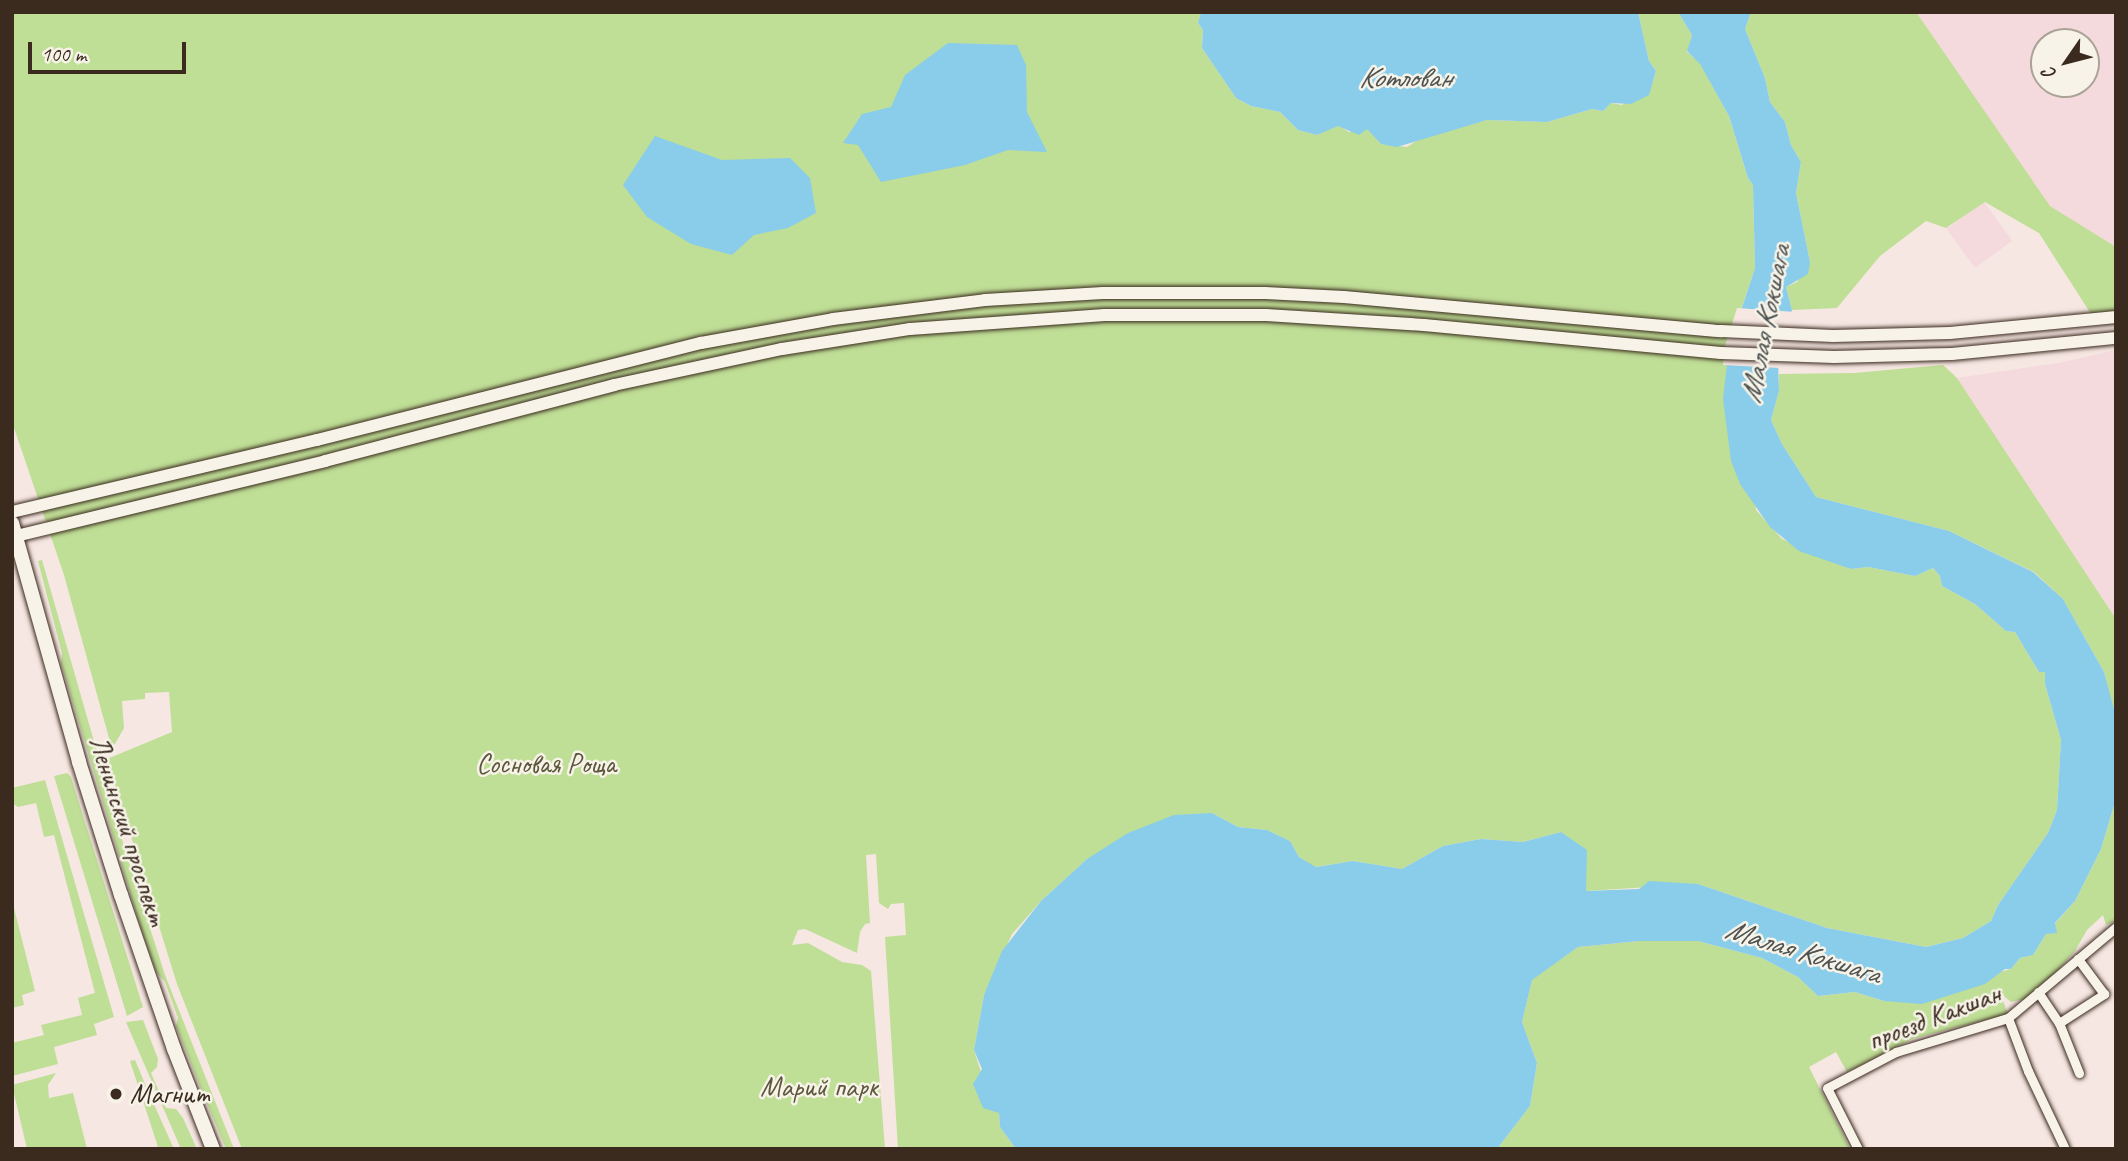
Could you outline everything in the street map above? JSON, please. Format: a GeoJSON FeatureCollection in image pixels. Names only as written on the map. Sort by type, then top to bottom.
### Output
{"type":"FeatureCollection","features":[{"type":"Feature","properties":{"kind":"main road"},"geometry":{"type":"LineString","coordinates":[[12,512],[701,343],[906,309],[1058,295],[1210,292],[1344,297],[1721,331],[1882,336],[1981,331],[2116,317]]}},
{"type":"Feature","properties":{"kind":"main road"},"geometry":{"type":"LineString","coordinates":[[13,532],[312,464],[614,385],[782,349],[910,329],[1104,315],[1198,313],[1344,319],[1721,353],[1882,356],[1973,352],[2116,338]]}},
{"type":"Feature","properties":{"kind":"main road","name":"Ленинский проспект"},"geometry":{"type":"LineString","coordinates":[[13,532],[79,762],[121,895],[174,1049],[213,1149]]}},
{"type":"Feature","properties":{"kind":"street","name":"проезд Какшан"},"geometry":{"type":"LineString","coordinates":[[1858,1149],[1827,1088],[1896,1052],[2008,1018],[2116,927]]}},
{"type":"Feature","properties":{"kind":"street"},"geometry":{"type":"LineString","coordinates":[[2059,1023],[2104,994],[2078,959]]}},
{"type":"Feature","properties":{"kind":"street"},"geometry":{"type":"LineString","coordinates":[[2038,992],[2059,1023],[2079,1073]]}},
{"type":"Feature","properties":{"kind":"street"},"geometry":{"type":"LineString","coordinates":[[2008,1018],[2028,1071],[2065,1149]]}},
{"type":"Feature","properties":{"kind":"shaded area"},"geometry":{"type":"Polygon","coordinates":[[[1914,12],[2116,12],[2116,247],[2050,206],[1914,12]]]}},
{"type":"Feature","properties":{"kind":"shaded area"},"geometry":{"type":"Polygon","coordinates":[[[1984,202],[2012,241],[1975,268],[1947,229],[1984,202]]]}},
{"type":"Feature","properties":{"kind":"shaded area"},"geometry":{"type":"Polygon","coordinates":[[[2116,350],[2116,619],[1957,378],[2058,363],[2116,350]]]}},
{"type":"Feature","properties":{"kind":"green space"},"geometry":{"type":"Polygon","coordinates":[[[12,12],[1201,12],[1198,23],[1203,30],[1202,48],[1236,98],[1251,106],[1280,112],[1298,130],[1317,135],[1338,125],[1349,132],[1367,128],[1381,144],[1407,147],[1421,138],[1487,120],[1547,122],[1592,109],[1603,111],[1611,103],[1622,105],[1653,82],[1656,71],[1649,61],[1638,12],[1678,12],[1692,35],[1687,52],[1700,63],[1729,116],[1748,178],[1753,185],[1755,268],[1740,313],[1756,510],[1782,539],[1851,569],[1868,567],[1915,576],[1933,568],[1940,576],[1942,586],[1975,604],[2006,631],[2015,632],[2039,672],[2045,672],[2045,684],[2061,740],[2057,810],[2048,833],[1998,905],[1991,921],[1963,938],[1926,947],[1827,928],[1698,884],[1586,891],[1561,832],[1523,842],[1481,839],[1443,846],[1402,869],[1353,861],[1315,867],[1299,857],[1290,841],[1267,830],[1238,827],[1212,813],[1087,859],[1041,901],[1012,934],[984,995],[974,1050],[993,1110],[999,1113],[1000,1127],[1016,1149],[898,1149],[885,937],[906,935],[904,903],[891,904],[888,909],[879,903],[876,854],[866,855],[870,923],[865,924],[860,932],[857,953],[805,929],[798,930],[792,945],[808,943],[842,962],[862,965],[871,971],[885,1149],[242,1149],[177,984],[107,759],[172,732],[169,692],[145,693],[145,699],[122,701],[124,728],[112,749],[64,575],[12,422],[12,12]]]}},
{"type":"Feature","properties":{"kind":"green space"},"geometry":{"type":"Polygon","coordinates":[[[1751,12],[1916,12],[2050,206],[2116,247],[2116,311],[2091,314],[2039,233],[1985,202],[1946,228],[1926,221],[1880,256],[1837,308],[1792,310],[1786,287],[1797,282],[1810,262],[1796,193],[1801,162],[1791,145],[1785,122],[1770,102],[1765,78],[1745,29],[1751,12]]]}},
{"type":"Feature","properties":{"kind":"green space"},"geometry":{"type":"Polygon","coordinates":[[[1943,365],[1957,378],[2116,619],[2116,730],[2104,672],[2063,599],[2034,572],[1949,531],[1816,497],[1782,444],[1771,420],[1779,391],[1779,374],[1854,373],[1943,365]]]}},
{"type":"Feature","properties":{"kind":"green space"},"geometry":{"type":"Polygon","coordinates":[[[42,560],[126,853],[165,975],[234,1149],[226,1149],[207,1104],[176,1026],[178,1018],[165,982],[156,972],[140,926],[61,663],[62,653],[38,561],[42,560]]]}},
{"type":"Feature","properties":{"kind":"green space"},"geometry":{"type":"Polygon","coordinates":[[[67,773],[71,777],[143,1007],[127,1016],[54,776],[67,773]]]}},
{"type":"Feature","properties":{"kind":"green space"},"geometry":{"type":"Polygon","coordinates":[[[2116,774],[2116,921],[2106,925],[2103,915],[2087,930],[2075,951],[2050,979],[2025,999],[2011,1002],[2000,993],[2008,1014],[1912,1039],[1847,1072],[1836,1052],[1809,1067],[1850,1149],[1497,1149],[1530,1106],[1537,1063],[1522,1022],[1532,979],[1578,947],[1639,941],[1698,941],[1762,958],[1798,977],[1818,996],[1855,992],[1884,1001],[2011,969],[2020,958],[2033,955],[2046,934],[2075,901],[2101,849],[2115,802],[2116,774]]]}},
{"type":"Feature","properties":{"kind":"green space"},"geometry":{"type":"Polygon","coordinates":[[[45,780],[114,1017],[94,1024],[97,1035],[54,1047],[58,1064],[12,1076],[12,1043],[44,1035],[41,1025],[82,1015],[78,998],[95,993],[54,835],[44,837],[36,803],[18,807],[12,803],[12,788],[45,780]]]}},
{"type":"Feature","properties":{"kind":"green space"},"geometry":{"type":"Polygon","coordinates":[[[12,900],[35,991],[22,995],[24,1005],[12,1008],[12,900]]]}},
{"type":"Feature","properties":{"kind":"green space"},"geometry":{"type":"Polygon","coordinates":[[[143,1020],[158,1059],[157,1067],[151,1073],[166,1108],[176,1109],[183,1118],[197,1149],[181,1149],[126,1022],[143,1020]]]}},
{"type":"Feature","properties":{"kind":"green space"},"geometry":{"type":"Polygon","coordinates":[[[135,1060],[174,1149],[158,1147],[130,1061],[135,1060]]]}},
{"type":"Feature","properties":{"kind":"green space"},"geometry":{"type":"Polygon","coordinates":[[[56,1073],[48,1085],[49,1098],[73,1093],[87,1149],[27,1149],[12,1085],[56,1073]]]}},
{"type":"Feature","properties":{"kind":"water","name":"Котлован"},"geometry":{"type":"Polygon","coordinates":[[[1201,12],[1638,12],[1649,61],[1656,71],[1649,95],[1631,104],[1611,103],[1603,111],[1592,109],[1547,122],[1487,120],[1397,147],[1381,144],[1367,129],[1359,135],[1338,126],[1317,135],[1298,130],[1280,112],[1251,106],[1236,98],[1202,48],[1203,30],[1198,23],[1201,12]]]}},
{"type":"Feature","properties":{"kind":"water","name":"Малая Кокшага"},"geometry":{"type":"Polygon","coordinates":[[[1678,12],[1751,12],[1745,29],[1765,78],[1770,102],[1785,122],[1791,145],[1801,162],[1796,193],[1810,262],[1808,274],[1786,287],[1792,310],[1778,360],[1779,391],[1771,420],[1782,444],[1816,497],[1949,531],[2033,572],[2063,599],[2104,672],[2115,713],[2115,802],[2101,849],[2075,901],[2055,923],[2057,933],[2046,934],[2033,955],[2020,958],[2011,969],[2005,969],[1985,984],[1922,1004],[1884,1001],[1855,992],[1818,996],[1798,977],[1762,958],[1698,941],[1639,941],[1578,947],[1532,980],[1522,1022],[1537,1063],[1530,1106],[1497,1149],[1016,1149],[1000,1127],[999,1113],[983,1108],[973,1084],[982,1069],[974,1050],[984,995],[1002,951],[1041,901],[1087,859],[1128,833],[1174,815],[1212,813],[1238,827],[1267,830],[1290,841],[1299,857],[1316,867],[1353,861],[1402,869],[1443,846],[1481,839],[1523,842],[1561,832],[1587,850],[1586,891],[1639,889],[1649,881],[1698,884],[1827,928],[1926,947],[1963,938],[1991,921],[1998,905],[2048,833],[2057,810],[2061,740],[2045,684],[2045,672],[2039,672],[2015,632],[2006,631],[1975,604],[1942,586],[1940,576],[1933,568],[1915,576],[1868,567],[1851,569],[1799,551],[1770,527],[1740,484],[1731,461],[1723,399],[1729,347],[1755,268],[1753,185],[1748,178],[1729,116],[1700,64],[1687,51],[1692,35],[1678,12]]]}},
{"type":"Feature","properties":{"kind":"water"},"geometry":{"type":"Polygon","coordinates":[[[948,43],[1017,45],[1026,65],[1027,112],[1047,152],[1008,150],[965,165],[881,182],[858,145],[843,143],[862,114],[891,107],[905,75],[948,43]]]}},
{"type":"Feature","properties":{"kind":"water"},"geometry":{"type":"Polygon","coordinates":[[[655,136],[722,160],[790,158],[810,178],[816,213],[788,228],[754,235],[732,255],[691,244],[647,217],[623,185],[655,136]]]}},
{"type":"Feature","properties":{"kind":"pier"},"geometry":{"type":"Polygon","coordinates":[[[1737,308],[1795,312],[1782,368],[1723,365],[1725,346],[1737,308]]]}},
{"type":"Feature","properties":{"kind":"place","name":"Магнит"},"geometry":{"type":"Point","coordinates":[116,1094]}},
{"type":"Feature","properties":{"kind":"park label","name":"Сосновая Роща"},"geometry":{"type":"Point","coordinates":[546,764]}},
{"type":"Feature","properties":{"kind":"park label","name":"Марий парк"},"geometry":{"type":"Point","coordinates":[819,1087]}}]}
